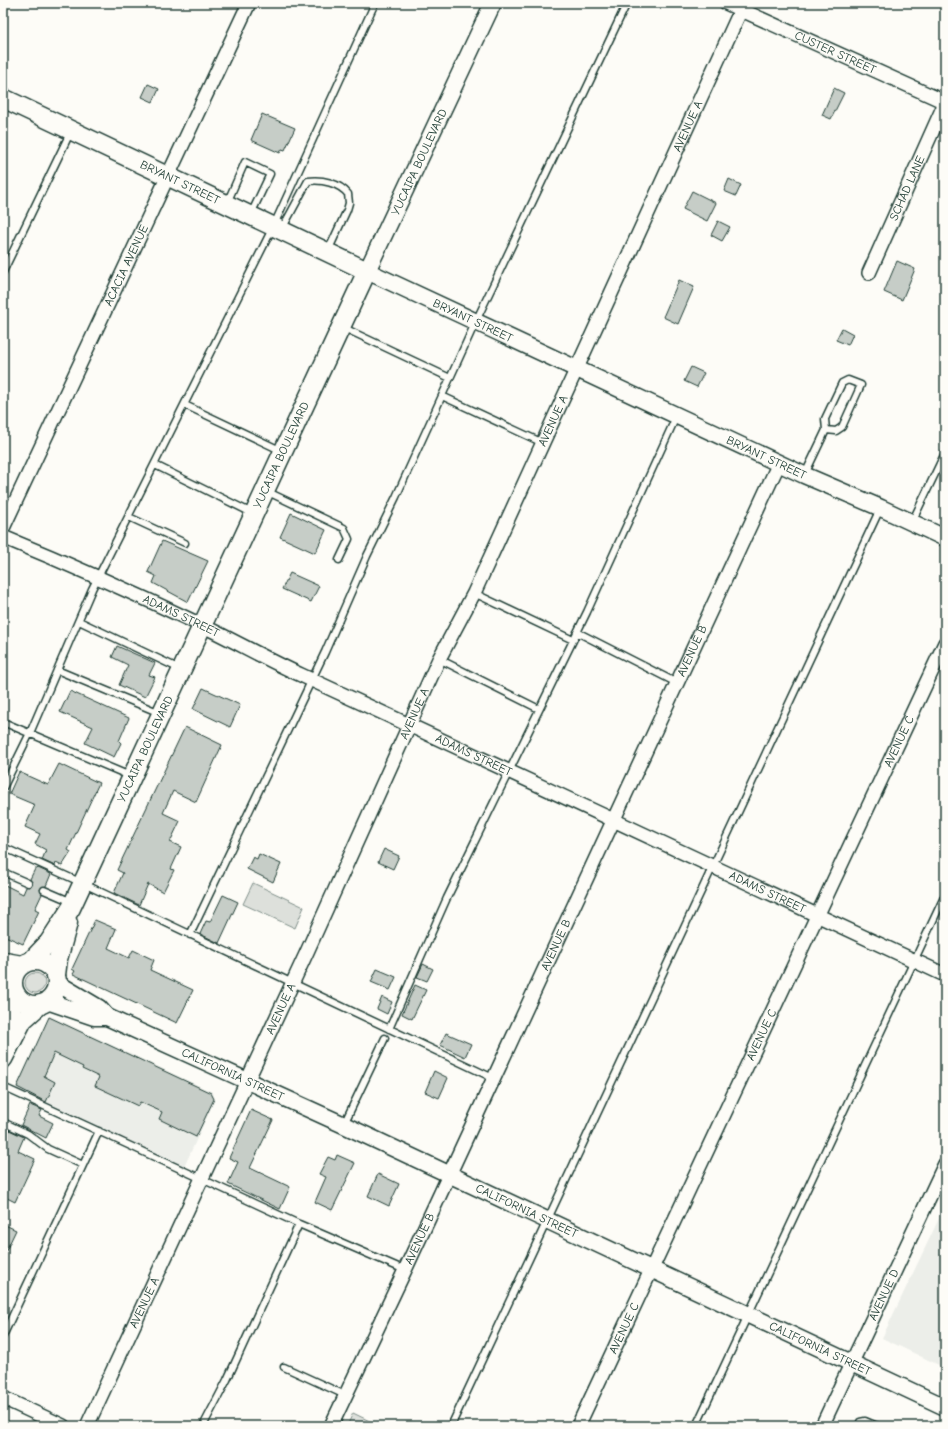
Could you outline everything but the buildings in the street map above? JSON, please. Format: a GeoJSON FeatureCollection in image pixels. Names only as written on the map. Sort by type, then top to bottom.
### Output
{"type":"FeatureCollection","features":[{"type":"Feature","properties":{"kind":"main road","name":"BRYANT STREET"},"geometry":{"type":"LineString","coordinates":[[3,98],[367,271]]}},
{"type":"Feature","properties":{"kind":"main road","name":"YUCAIPA BOULEVARD"},"geometry":{"type":"LineString","coordinates":[[29,962],[49,942],[72,906],[367,271]]}},
{"type":"Feature","properties":{"kind":"main road","name":"YUCAIPA BOULEVARD"},"geometry":{"type":"LineString","coordinates":[[57,979],[58,959],[72,906]]}},
{"type":"Feature","properties":{"kind":"main road"},"geometry":{"type":"LineString","coordinates":[[3,1037],[12,1007],[10,983],[16,972],[29,962],[47,964],[57,979],[54,993],[23,1020],[3,1059]]}},
{"type":"Feature","properties":{"kind":"main road"},"geometry":{"type":"LineString","coordinates":[[10,983],[21,1000],[34,1005],[44,1003]]}},
{"type":"Feature","properties":{"kind":"street","name":"ACACIA AVENUE"},"geometry":{"type":"LineString","coordinates":[[3,528],[249,3]]}},
{"type":"Feature","properties":{"kind":"street","name":"YUCAIPA BOULEVARD"},"geometry":{"type":"LineString","coordinates":[[367,271],[493,3]]}},
{"type":"Feature","properties":{"kind":"street","name":"CUSTER STREET"},"geometry":{"type":"LineString","coordinates":[[726,3],[742,6],[945,102]]}},
{"type":"Feature","properties":{"kind":"street","name":"AVENUE A"},"geometry":{"type":"LineString","coordinates":[[87,1426],[292,984],[439,659],[474,592],[543,443],[742,6]]}},
{"type":"Feature","properties":{"kind":"street","name":"SCHAD LANE"},"geometry":{"type":"LineString","coordinates":[[869,273],[945,102]]}},
{"type":"Feature","properties":{"kind":"street","name":"BRYANT STREET"},"geometry":{"type":"LineString","coordinates":[[367,271],[804,475],[881,508],[945,538]]}},
{"type":"Feature","properties":{"kind":"street","name":"AVENUE B"},"geometry":{"type":"LineString","coordinates":[[331,1426],[405,1270],[492,1078],[779,463]]}},
{"type":"Feature","properties":{"kind":"street","name":"ADAMS STREET"},"geometry":{"type":"LineString","coordinates":[[3,537],[99,577],[202,625],[310,680],[410,725],[612,821],[713,866],[945,975]]}},
{"type":"Feature","properties":{"kind":"street","name":"AVENUE C"},"geometry":{"type":"LineString","coordinates":[[578,1426],[945,644]]}},
{"type":"Feature","properties":{"kind":"street"},"geometry":{"type":"LineString","coordinates":[[3,959],[29,962]]}},
{"type":"Feature","properties":{"kind":"street","name":"CALIFORNIA STREET"},"geometry":{"type":"LineString","coordinates":[[57,979],[99,1008],[107,1017],[344,1125],[945,1407]]}},
{"type":"Feature","properties":{"kind":"street","name":"CALIFORNIA STREET"},"geometry":{"type":"LineString","coordinates":[[44,1003],[94,1017],[107,1017]]}},
{"type":"Feature","properties":{"kind":"street","name":"AVENUE D"},"geometry":{"type":"LineString","coordinates":[[822,1426],[945,1164]]}},
{"type":"Feature","properties":{"kind":"street"},"geometry":{"type":"LineString","coordinates":[[3,1398],[63,1426]]}},
{"type":"Feature","properties":{"kind":"lane"},"geometry":{"type":"LineString","coordinates":[[3,788],[30,733],[99,577],[185,405],[277,229],[374,3]]}},
{"type":"Feature","properties":{"kind":"lane"},"geometry":{"type":"LineString","coordinates":[[190,935],[476,321],[627,3]]}},
{"type":"Feature","properties":{"kind":"lane"},"geometry":{"type":"LineString","coordinates":[[3,272],[71,131]]}},
{"type":"Feature","properties":{"kind":"lane"},"geometry":{"type":"LineString","coordinates":[[226,205],[246,162],[270,174],[250,216]]}},
{"type":"Feature","properties":{"kind":"lane"},"geometry":{"type":"LineString","coordinates":[[277,229],[308,181],[320,180],[338,186],[348,194],[349,203],[327,252]]}},
{"type":"Feature","properties":{"kind":"lane"},"geometry":{"type":"LineString","coordinates":[[341,327],[450,378]]}},
{"type":"Feature","properties":{"kind":"lane"},"geometry":{"type":"LineString","coordinates":[[804,475],[826,430],[825,419],[842,382],[848,380],[861,385],[842,427],[836,431],[826,430]]}},
{"type":"Feature","properties":{"kind":"lane"},"geometry":{"type":"LineString","coordinates":[[442,396],[543,443]]}},
{"type":"Feature","properties":{"kind":"lane"},"geometry":{"type":"LineString","coordinates":[[185,405],[283,451]]}},
{"type":"Feature","properties":{"kind":"lane"},"geometry":{"type":"LineString","coordinates":[[389,1028],[447,898],[577,632],[677,416]]}},
{"type":"Feature","properties":{"kind":"lane"},"geometry":{"type":"LineString","coordinates":[[912,522],[945,453]]}},
{"type":"Feature","properties":{"kind":"lane"},"geometry":{"type":"LineString","coordinates":[[155,465],[254,513]]}},
{"type":"Feature","properties":{"kind":"lane"},"geometry":{"type":"LineString","coordinates":[[264,491],[344,528],[349,539],[339,560]]}},
{"type":"Feature","properties":{"kind":"lane"},"geometry":{"type":"LineString","coordinates":[[451,1426],[713,866],[811,661],[881,508]]}},
{"type":"Feature","properties":{"kind":"lane"},"geometry":{"type":"LineString","coordinates":[[129,517],[184,543]]}},
{"type":"Feature","properties":{"kind":"lane"},"geometry":{"type":"LineString","coordinates":[[474,592],[573,640]]}},
{"type":"Feature","properties":{"kind":"lane"},"geometry":{"type":"LineString","coordinates":[[79,621],[182,669]]}},
{"type":"Feature","properties":{"kind":"lane"},"geometry":{"type":"LineString","coordinates":[[577,632],[677,683]]}},
{"type":"Feature","properties":{"kind":"lane"},"geometry":{"type":"LineString","coordinates":[[439,659],[539,709]]}},
{"type":"Feature","properties":{"kind":"lane"},"geometry":{"type":"LineString","coordinates":[[57,670],[161,714]]}},
{"type":"Feature","properties":{"kind":"lane"},"geometry":{"type":"LineString","coordinates":[[3,722],[132,777]]}},
{"type":"Feature","properties":{"kind":"lane"},"geometry":{"type":"LineString","coordinates":[[3,848],[82,883],[492,1078]]}},
{"type":"Feature","properties":{"kind":"lane"},"geometry":{"type":"LineString","coordinates":[[3,872],[28,883]]}},
{"type":"Feature","properties":{"kind":"lane"},"geometry":{"type":"LineString","coordinates":[[44,890],[72,906]]}},
{"type":"Feature","properties":{"kind":"lane"},"geometry":{"type":"LineString","coordinates":[[696,1426],[945,896]]}},
{"type":"Feature","properties":{"kind":"lane"},"geometry":{"type":"LineString","coordinates":[[344,1125],[385,1038]]}},
{"type":"Feature","properties":{"kind":"lane"},"geometry":{"type":"LineString","coordinates":[[3,1086],[299,1224],[405,1270]]}},
{"type":"Feature","properties":{"kind":"lane"},"geometry":{"type":"LineString","coordinates":[[3,1122],[28,1134],[48,1149],[83,1165]]}},
{"type":"Feature","properties":{"kind":"lane"},"geometry":{"type":"LineString","coordinates":[[3,1336],[99,1131]]}},
{"type":"Feature","properties":{"kind":"lane"},"geometry":{"type":"LineString","coordinates":[[203,1426],[230,1374],[299,1224]]}},
{"type":"Feature","properties":{"kind":"lane"},"geometry":{"type":"LineString","coordinates":[[284,1367],[345,1395]]}},
{"type":"Feature","properties":{"kind":"lane"},"geometry":{"type":"LineString","coordinates":[[858,1426],[860,1422],[865,1421],[876,1426]]}},
{"type":"Feature","properties":{"kind":"shaded area"},"geometry":{"type":"Polygon","coordinates":[[[253,883],[304,907],[295,928],[243,904],[253,883]]]}},
{"type":"Feature","properties":{"kind":"shaded area"},"geometry":{"type":"Polygon","coordinates":[[[35,973],[42,976],[45,983],[42,990],[35,993],[28,990],[25,983],[28,976],[35,973]]]}},
{"type":"Feature","properties":{"kind":"shaded area"},"geometry":{"type":"Polygon","coordinates":[[[50,1016],[212,1092],[215,1099],[184,1167],[15,1088],[50,1016]]]}},
{"type":"Feature","properties":{"kind":"shaded area"},"geometry":{"type":"Polygon","coordinates":[[[945,1206],[945,1368],[882,1338],[945,1206]]]}},
{"type":"Feature","properties":{"kind":"shaded area"},"geometry":{"type":"Polygon","coordinates":[[[353,1413],[380,1426],[347,1426],[353,1413]]]}}]}
